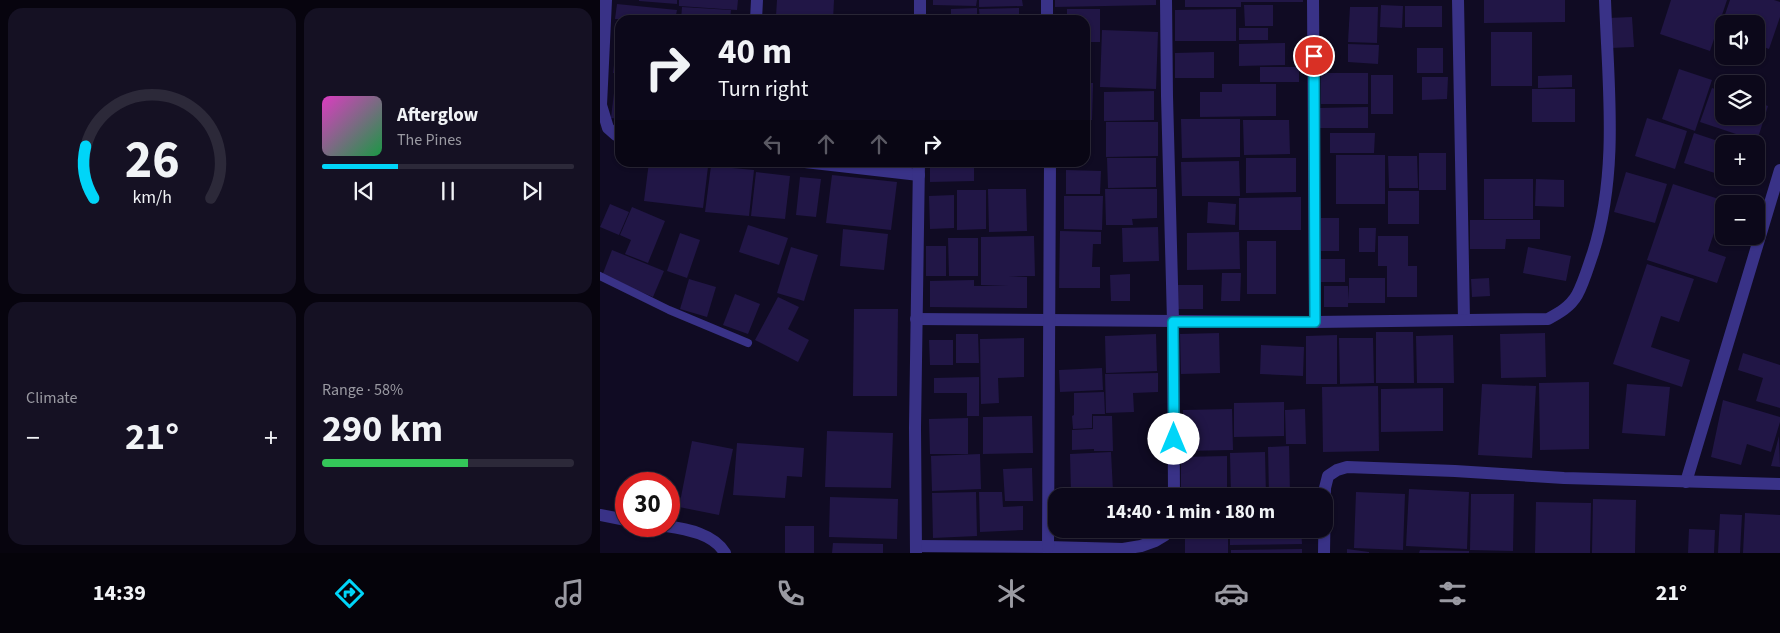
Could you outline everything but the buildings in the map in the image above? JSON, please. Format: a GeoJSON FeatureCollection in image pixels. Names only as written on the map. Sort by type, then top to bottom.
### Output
{"type":"FeatureCollection","features":[{"type":"Feature","properties":{"kind":"street"},"geometry":{"type":"LineString","coordinates":[[606,0],[601,105],[608,128],[615,134]]}},
{"type":"Feature","properties":{"kind":"street"},"geometry":{"type":"LineString","coordinates":[[756,15],[757,0]]}},
{"type":"Feature","properties":{"kind":"street"},"geometry":{"type":"LineString","coordinates":[[920,0],[920,15]]}},
{"type":"Feature","properties":{"kind":"street"},"geometry":{"type":"LineString","coordinates":[[1047,0],[1047,15]]}},
{"type":"Feature","properties":{"kind":"street"},"geometry":{"type":"LineString","coordinates":[[1166,0],[1173,322],[1174,488]]}},
{"type":"Feature","properties":{"kind":"street"},"geometry":{"type":"LineString","coordinates":[[1313,0],[1315,322]]}},
{"type":"Feature","properties":{"kind":"street"},"geometry":{"type":"LineString","coordinates":[[1458,0],[1464,320]]}},
{"type":"Feature","properties":{"kind":"street"},"geometry":{"type":"LineString","coordinates":[[916,319],[1315,322],[1548,319],[1566,308],[1576,296],[1586,276],[1604,212],[1608,179],[1611,119],[1605,0]]}},
{"type":"Feature","properties":{"kind":"street"},"geometry":{"type":"LineString","coordinates":[[886,167],[919,169],[916,319],[916,549],[1048,547],[1123,549],[1155,541],[1159,538]]}},
{"type":"Feature","properties":{"kind":"street"},"geometry":{"type":"LineString","coordinates":[[1048,547],[1050,167]]}},
{"type":"Feature","properties":{"kind":"street"},"geometry":{"type":"LineString","coordinates":[[1686,482],[1780,170]]}},
{"type":"Feature","properties":{"kind":"street"},"geometry":{"type":"LineString","coordinates":[[1324,553],[1325,488],[1328,476],[1337,470],[1347,467],[1564,478],[1780,484]]}},
{"type":"Feature","properties":{"kind":"street"},"geometry":{"type":"LineString","coordinates":[[600,515],[615,518]]}},
{"type":"Feature","properties":{"kind":"street"},"geometry":{"type":"LineString","coordinates":[[680,530],[710,538],[717,542],[725,553]]}},
{"type":"Feature","properties":{"kind":"lane"},"geometry":{"type":"LineString","coordinates":[[600,276],[669,310],[748,343]]}},
{"type":"Feature","properties":{"kind":"route"},"geometry":{"type":"LineString","coordinates":[[1174,439],[1173,322],[1315,322],[1314,56]]}}]}
